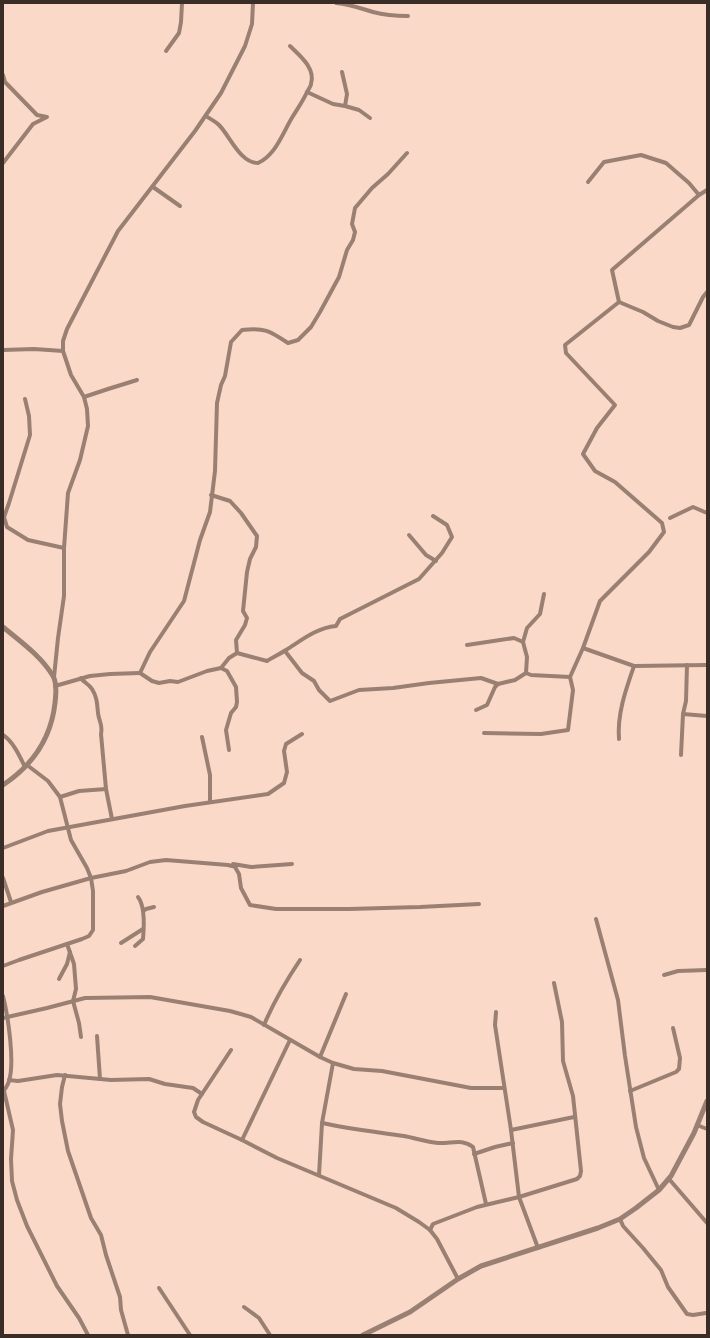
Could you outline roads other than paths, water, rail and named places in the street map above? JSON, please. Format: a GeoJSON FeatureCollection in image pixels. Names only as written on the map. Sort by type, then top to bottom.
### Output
{"type":"FeatureCollection","features":[{"type":"Feature","properties":{"kind":"street"},"geometry":{"type":"LineString","coordinates":[[166,51],[179,33],[182,22],[182,3]]}},
{"type":"Feature","properties":{"kind":"street"},"geometry":{"type":"LineString","coordinates":[[3,785],[26,766],[37,754],[48,734],[54,710],[56,695],[54,677],[64,596],[64,548],[68,492],[80,460],[88,426],[87,409],[84,398],[71,375],[63,351],[63,341],[67,330],[118,231],[206,116],[221,93],[245,46],[252,24],[253,3]]}},
{"type":"Feature","properties":{"kind":"street"},"geometry":{"type":"LineString","coordinates":[[336,3],[347,4],[393,16],[408,16]]}},
{"type":"Feature","properties":{"kind":"street"},"geometry":{"type":"LineString","coordinates":[[206,116],[219,125],[246,159],[251,162],[258,163],[268,156],[279,142],[292,117],[304,101],[312,83],[311,71],[302,56],[290,46]]}},
{"type":"Feature","properties":{"kind":"street"},"geometry":{"type":"LineString","coordinates":[[342,72],[347,94],[345,106]]}},
{"type":"Feature","properties":{"kind":"street"},"geometry":{"type":"LineString","coordinates":[[3,75],[5,82],[37,115],[47,117],[33,124],[3,163]]}},
{"type":"Feature","properties":{"kind":"street"},"geometry":{"type":"LineString","coordinates":[[307,92],[333,104],[360,110],[370,118]]}},
{"type":"Feature","properties":{"kind":"street"},"geometry":{"type":"LineString","coordinates":[[140,673],[150,652],[184,601],[200,540],[210,512],[215,471],[217,403],[231,342],[242,330],[253,328],[268,330],[288,343],[298,340],[311,327],[339,277],[347,250],[353,240],[355,232],[352,224],[355,208],[406,153]]}},
{"type":"Feature","properties":{"kind":"street"},"geometry":{"type":"LineString","coordinates":[[588,182],[604,162],[641,155],[666,163],[689,183],[699,195]]}},
{"type":"Feature","properties":{"kind":"street"},"geometry":{"type":"LineString","coordinates":[[153,187],[180,206]]}},
{"type":"Feature","properties":{"kind":"street"},"geometry":{"type":"LineString","coordinates":[[619,302],[612,270],[699,195],[707,190]]}},
{"type":"Feature","properties":{"kind":"street"},"geometry":{"type":"LineString","coordinates":[[619,302],[643,312],[658,321],[680,328],[689,325],[707,292]]}},
{"type":"Feature","properties":{"kind":"street"},"geometry":{"type":"LineString","coordinates":[[484,733],[541,734],[568,730],[573,690],[570,677],[583,648],[600,601],[649,552],[664,532],[662,523],[614,482],[595,471],[583,454],[598,428],[615,405],[566,353],[565,345],[619,302]]}},
{"type":"Feature","properties":{"kind":"street"},"geometry":{"type":"LineString","coordinates":[[3,350],[34,349],[63,351]]}},
{"type":"Feature","properties":{"kind":"street"},"geometry":{"type":"LineString","coordinates":[[84,398],[102,390],[137,380]]}},
{"type":"Feature","properties":{"kind":"street"},"geometry":{"type":"LineString","coordinates":[[25,398],[30,435],[4,517],[7,527],[28,540],[64,548]]}},
{"type":"Feature","properties":{"kind":"street"},"geometry":{"type":"LineString","coordinates":[[211,495],[230,501],[241,512],[256,536],[256,547],[250,559],[247,572],[243,611],[247,618],[245,626],[236,640],[237,653]]}},
{"type":"Feature","properties":{"kind":"street"},"geometry":{"type":"LineString","coordinates":[[670,518],[693,508],[707,513]]}},
{"type":"Feature","properties":{"kind":"street"},"geometry":{"type":"LineString","coordinates":[[222,668],[229,658],[237,653],[267,661],[285,651],[301,639],[327,627],[336,626],[340,619],[419,579],[436,561],[452,537],[446,525],[433,516]]}},
{"type":"Feature","properties":{"kind":"street"},"geometry":{"type":"LineString","coordinates":[[409,535],[426,555],[436,561]]}},
{"type":"Feature","properties":{"kind":"street"},"geometry":{"type":"LineString","coordinates":[[526,673],[527,657],[523,642],[527,628],[540,614],[544,594]]}},
{"type":"Feature","properties":{"kind":"street"},"geometry":{"type":"LineString","coordinates":[[3,627],[40,659],[54,677]]}},
{"type":"Feature","properties":{"kind":"street"},"geometry":{"type":"LineString","coordinates":[[467,645],[514,638],[523,642]]}},
{"type":"Feature","properties":{"kind":"street"},"geometry":{"type":"LineString","coordinates":[[583,648],[634,666],[707,665]]}},
{"type":"Feature","properties":{"kind":"street"},"geometry":{"type":"LineString","coordinates":[[285,651],[302,674],[314,681],[319,690],[330,701],[359,690],[394,688],[481,678],[498,684],[515,680],[526,673]]}},
{"type":"Feature","properties":{"kind":"street"},"geometry":{"type":"LineString","coordinates":[[681,755],[683,714],[686,701],[687,665]]}},
{"type":"Feature","properties":{"kind":"street"},"geometry":{"type":"LineString","coordinates":[[619,739],[618,725],[626,689],[634,666]]}},
{"type":"Feature","properties":{"kind":"street"},"geometry":{"type":"LineString","coordinates":[[55,686],[81,678],[110,674],[140,673],[152,681],[159,683],[170,681],[178,682],[207,671],[222,668],[227,671],[236,687],[236,707],[231,713],[226,730],[229,750]]}},
{"type":"Feature","properties":{"kind":"street"},"geometry":{"type":"LineString","coordinates":[[526,673],[531,675],[570,677]]}},
{"type":"Feature","properties":{"kind":"street"},"geometry":{"type":"LineString","coordinates":[[81,678],[96,695],[98,703],[98,714],[103,727],[101,734],[106,789],[112,819]]}},
{"type":"Feature","properties":{"kind":"street"},"geometry":{"type":"LineString","coordinates":[[476,710],[487,705],[498,684]]}},
{"type":"Feature","properties":{"kind":"street"},"geometry":{"type":"LineString","coordinates":[[683,714],[707,716]]}},
{"type":"Feature","properties":{"kind":"street"},"geometry":{"type":"LineString","coordinates":[[3,848],[48,831],[210,802],[268,794],[284,782],[287,772],[284,751],[286,744],[302,734]]}},
{"type":"Feature","properties":{"kind":"street"},"geometry":{"type":"LineString","coordinates":[[3,735],[6,737],[26,766],[48,781],[60,797],[71,840],[88,868],[94,891],[93,930],[89,936],[3,966]]}},
{"type":"Feature","properties":{"kind":"street"},"geometry":{"type":"LineString","coordinates":[[202,738],[210,775],[210,802]]}},
{"type":"Feature","properties":{"kind":"street"},"geometry":{"type":"LineString","coordinates":[[60,797],[79,791],[106,789]]}},
{"type":"Feature","properties":{"kind":"street"},"geometry":{"type":"LineString","coordinates":[[3,906],[42,892],[91,878],[126,871],[150,862],[166,860],[236,864],[251,867],[292,864]]}},
{"type":"Feature","properties":{"kind":"street"},"geometry":{"type":"LineString","coordinates":[[228,864],[236,867],[240,874],[241,888],[250,905],[276,909],[349,909],[479,904]]}},
{"type":"Feature","properties":{"kind":"street"},"geometry":{"type":"LineString","coordinates":[[3,878],[11,902]]}},
{"type":"Feature","properties":{"kind":"street"},"geometry":{"type":"LineString","coordinates":[[135,946],[143,939],[143,911],[140,899],[138,897]]}},
{"type":"Feature","properties":{"kind":"street"},"geometry":{"type":"LineString","coordinates":[[143,911],[154,907]]}},
{"type":"Feature","properties":{"kind":"street"},"geometry":{"type":"LineString","coordinates":[[596,919],[618,1000],[636,1128],[644,1158],[659,1190]]}},
{"type":"Feature","properties":{"kind":"street"},"geometry":{"type":"LineString","coordinates":[[121,943],[143,930]]}},
{"type":"Feature","properties":{"kind":"street"},"geometry":{"type":"LineString","coordinates":[[68,944],[74,964],[76,989],[73,1001],[79,1023],[81,1038]]}},
{"type":"Feature","properties":{"kind":"street"},"geometry":{"type":"LineString","coordinates":[[59,979],[67,964],[70,952]]}},
{"type":"Feature","properties":{"kind":"street"},"geometry":{"type":"LineString","coordinates":[[264,1025],[281,989],[300,960]]}},
{"type":"Feature","properties":{"kind":"street"},"geometry":{"type":"LineString","coordinates":[[664,975],[678,971],[707,970]]}},
{"type":"Feature","properties":{"kind":"street"},"geometry":{"type":"LineString","coordinates":[[430,1230],[434,1224],[486,1204],[519,1197],[577,1179],[580,1176],[581,1171],[574,1117],[573,1096],[563,1061],[562,1022],[554,983]]}},
{"type":"Feature","properties":{"kind":"street"},"geometry":{"type":"LineString","coordinates":[[320,1057],[346,994]]}},
{"type":"Feature","properties":{"kind":"street"},"geometry":{"type":"LineString","coordinates":[[3,996],[8,1017],[10,1051],[9,1080],[4,1092],[13,1130],[11,1159],[12,1181],[17,1200],[27,1226],[57,1286],[79,1318],[88,1335]]}},
{"type":"Feature","properties":{"kind":"street"},"geometry":{"type":"LineString","coordinates":[[3,1018],[94,997],[150,997],[230,1011],[251,1018],[320,1057],[333,1063],[354,1069],[382,1071],[471,1088],[504,1088]]}},
{"type":"Feature","properties":{"kind":"street"},"geometry":{"type":"LineString","coordinates":[[496,1012],[495,1025],[513,1143],[519,1197],[538,1248]]}},
{"type":"Feature","properties":{"kind":"street"},"geometry":{"type":"LineString","coordinates":[[630,1090],[676,1072],[679,1069],[680,1058],[673,1028]]}},
{"type":"Feature","properties":{"kind":"street"},"geometry":{"type":"LineString","coordinates":[[97,1036],[100,1079]]}},
{"type":"Feature","properties":{"kind":"street"},"geometry":{"type":"LineString","coordinates":[[242,1140],[290,1040]]}},
{"type":"Feature","properties":{"kind":"street"},"geometry":{"type":"LineString","coordinates":[[231,1050],[195,1106],[194,1112],[196,1117],[202,1122],[277,1158],[396,1208],[430,1230],[438,1239],[458,1279]]}},
{"type":"Feature","properties":{"kind":"street"},"geometry":{"type":"LineString","coordinates":[[319,1176],[322,1123],[333,1063]]}},
{"type":"Feature","properties":{"kind":"street"},"geometry":{"type":"LineString","coordinates":[[9,1080],[18,1081],[57,1075],[111,1080],[149,1079],[165,1084],[193,1088],[202,1094]]}},
{"type":"Feature","properties":{"kind":"street"},"geometry":{"type":"LineString","coordinates":[[65,1075],[60,1104],[68,1151],[91,1218],[101,1235],[120,1297],[121,1310],[128,1335]]}},
{"type":"Feature","properties":{"kind":"street"},"geometry":{"type":"LineString","coordinates":[[362,1335],[410,1312],[458,1279],[481,1266],[598,1228],[620,1219],[659,1190],[669,1179],[682,1158],[707,1101]]}},
{"type":"Feature","properties":{"kind":"street"},"geometry":{"type":"LineString","coordinates":[[511,1130],[574,1117]]}},
{"type":"Feature","properties":{"kind":"street"},"geometry":{"type":"LineString","coordinates":[[322,1123],[347,1129],[410,1137],[436,1143],[460,1141],[467,1142],[473,1147],[486,1204]]}},
{"type":"Feature","properties":{"kind":"street"},"geometry":{"type":"LineString","coordinates":[[697,1125],[707,1129]]}},
{"type":"Feature","properties":{"kind":"street"},"geometry":{"type":"LineString","coordinates":[[474,1154],[513,1143]]}},
{"type":"Feature","properties":{"kind":"street"},"geometry":{"type":"LineString","coordinates":[[669,1179],[707,1223]]}},
{"type":"Feature","properties":{"kind":"street"},"geometry":{"type":"LineString","coordinates":[[620,1219],[623,1226],[661,1270],[668,1286],[687,1314],[706,1314]]}},
{"type":"Feature","properties":{"kind":"street"},"geometry":{"type":"LineString","coordinates":[[159,1288],[190,1335]]}},
{"type":"Feature","properties":{"kind":"street"},"geometry":{"type":"LineString","coordinates":[[244,1307],[259,1318],[270,1335]]}}]}
